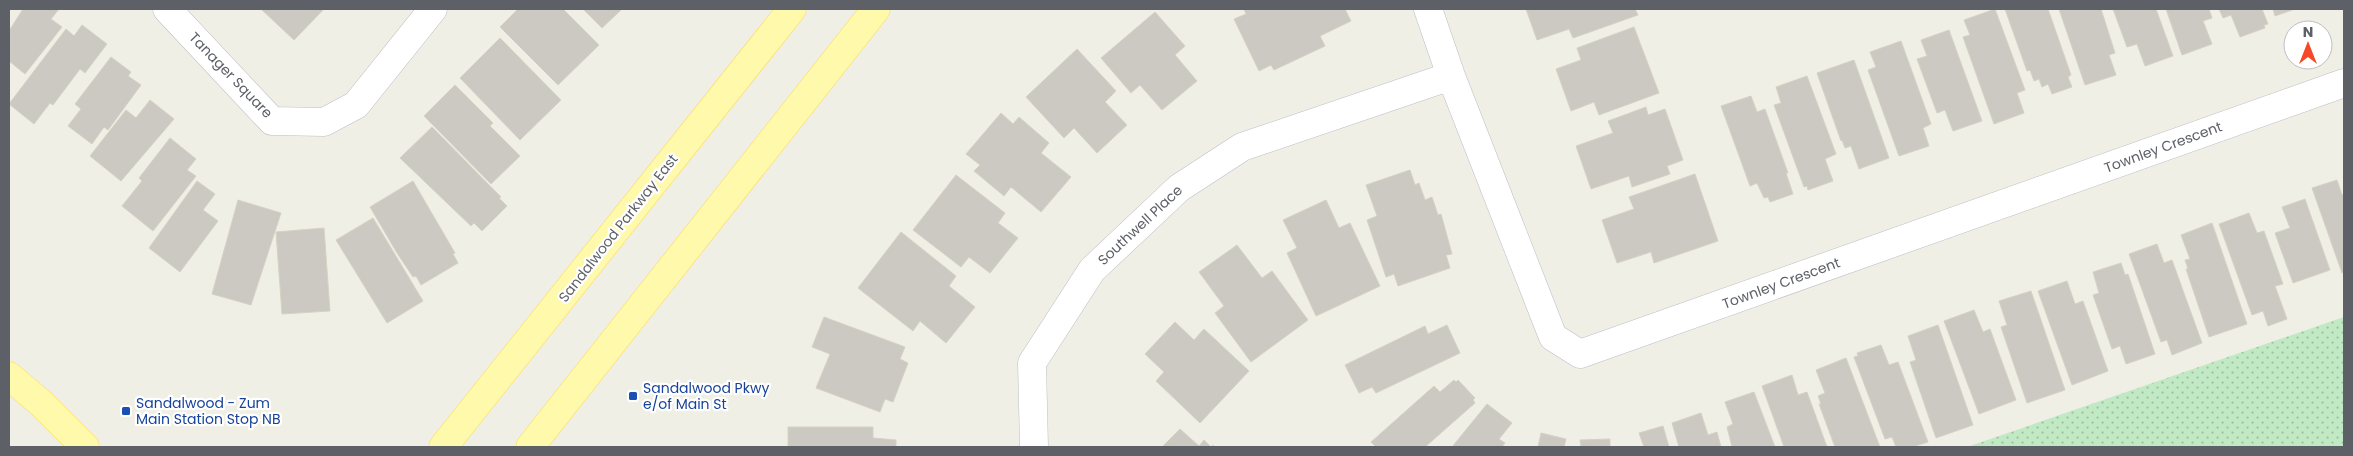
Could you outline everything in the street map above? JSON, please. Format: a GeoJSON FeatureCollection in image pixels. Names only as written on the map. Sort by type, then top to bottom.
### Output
{"type":"FeatureCollection","features":[{"type":"Feature","properties":{"kind":"main road","name":"Sandalwood Parkway East"},"geometry":{"type":"LineString","coordinates":[[443,447],[792,9]]}},
{"type":"Feature","properties":{"kind":"main road"},"geometry":{"type":"LineString","coordinates":[[530,447],[876,9]]}},
{"type":"Feature","properties":{"kind":"main road"},"geometry":{"type":"LineString","coordinates":[[9,376],[42,404],[85,447]]}},
{"type":"Feature","properties":{"kind":"street","name":"Tanager Square"},"geometry":{"type":"LineString","coordinates":[[167,9],[272,120],[324,122],[356,105],[433,9]]}},
{"type":"Feature","properties":{"kind":"street","name":"Townley Crescent"},"geometry":{"type":"LineString","coordinates":[[1428,9],[1451,76],[1553,337],[1580,354],[2344,83]]}},
{"type":"Feature","properties":{"kind":"street","name":"Southwell Place"},"geometry":{"type":"LineString","coordinates":[[1034,447],[1032,362],[1092,270],[1179,188],[1242,147],[1451,76]]}},
{"type":"Feature","properties":{"kind":"green space"},"geometry":{"type":"Polygon","coordinates":[[[2344,317],[2344,447],[1967,447],[2344,317]]]}},
{"type":"Feature","properties":{"kind":"building"},"geometry":{"type":"Polygon","coordinates":[[[23,9],[59,9],[51,19],[62,27],[25,74],[9,61],[9,31],[23,9]]]}},
{"type":"Feature","properties":{"kind":"building"},"geometry":{"type":"Polygon","coordinates":[[[261,9],[324,9],[294,40],[261,9]]]}},
{"type":"Feature","properties":{"kind":"building"},"geometry":{"type":"Polygon","coordinates":[[[518,9],[563,9],[599,45],[558,85],[500,27],[518,9]]]}},
{"type":"Feature","properties":{"kind":"building"},"geometry":{"type":"Polygon","coordinates":[[[583,9],[622,9],[602,28],[583,9]]]}},
{"type":"Feature","properties":{"kind":"building"},"geometry":{"type":"Polygon","coordinates":[[[1244,9],[1345,9],[1351,21],[1320,36],[1325,46],[1274,70],[1271,65],[1259,71],[1234,19],[1246,14],[1244,9]]]}},
{"type":"Feature","properties":{"kind":"building"},"geometry":{"type":"Polygon","coordinates":[[[1526,9],[1635,9],[1638,15],[1573,38],[1569,29],[1537,40],[1526,9]]]}},
{"type":"Feature","properties":{"kind":"building"},"geometry":{"type":"Polygon","coordinates":[[[1995,9],[2025,90],[2017,93],[2024,113],[1994,124],[1963,37],[1970,35],[1964,20],[1995,9]]]}},
{"type":"Feature","properties":{"kind":"building"},"geometry":{"type":"Polygon","coordinates":[[[2005,9],[2048,9],[2071,75],[2068,77],[2072,87],[2052,94],[2048,84],[2042,87],[2039,79],[2034,81],[2030,70],[2027,71],[2005,9]]]}},
{"type":"Feature","properties":{"kind":"building"},"geometry":{"type":"Polygon","coordinates":[[[2059,9],[2101,9],[2115,53],[2109,55],[2116,75],[2085,85],[2059,9]]]}},
{"type":"Feature","properties":{"kind":"building"},"geometry":{"type":"Polygon","coordinates":[[[2113,9],[2156,9],[2173,56],[2145,66],[2137,44],[2127,47],[2113,9]]]}},
{"type":"Feature","properties":{"kind":"building"},"geometry":{"type":"Polygon","coordinates":[[[2166,9],[2209,9],[2212,18],[2203,21],[2212,44],[2182,55],[2166,9]]]}},
{"type":"Feature","properties":{"kind":"building"},"geometry":{"type":"Polygon","coordinates":[[[2219,9],[2262,9],[2268,24],[2264,25],[2265,28],[2240,37],[2231,15],[2223,18],[2219,9]]]}},
{"type":"Feature","properties":{"kind":"building"},"geometry":{"type":"Polygon","coordinates":[[[2273,9],[2295,9],[2275,16],[2273,9]]]}},
{"type":"Feature","properties":{"kind":"building"},"geometry":{"type":"Polygon","coordinates":[[[1155,12],[1185,46],[1175,55],[1197,81],[1162,110],[1140,85],[1131,93],[1101,58],[1155,12]]]}},
{"type":"Feature","properties":{"kind":"building"},"geometry":{"type":"Polygon","coordinates":[[[82,25],[107,44],[85,73],[80,69],[53,105],[50,103],[34,124],[9,104],[66,29],[74,36],[82,25]]]}},
{"type":"Feature","properties":{"kind":"building"},"geometry":{"type":"Polygon","coordinates":[[[1634,27],[1659,93],[1599,115],[1594,102],[1571,111],[1556,69],[1581,60],[1577,48],[1634,27]]]}},
{"type":"Feature","properties":{"kind":"building"},"geometry":{"type":"Polygon","coordinates":[[[1949,30],[1982,121],[1953,131],[1945,110],[1937,113],[1917,59],[1927,56],[1921,40],[1949,30]]]}},
{"type":"Feature","properties":{"kind":"building"},"geometry":{"type":"Polygon","coordinates":[[[500,38],[561,100],[520,140],[460,78],[500,38]]]}},
{"type":"Feature","properties":{"kind":"building"},"geometry":{"type":"Polygon","coordinates":[[[1901,41],[1931,124],[1923,128],[1929,146],[1899,156],[1868,70],[1876,67],[1870,52],[1901,41]]]}},
{"type":"Feature","properties":{"kind":"building"},"geometry":{"type":"Polygon","coordinates":[[[1077,49],[1116,91],[1105,102],[1127,125],[1097,153],[1074,128],[1064,138],[1026,97],[1077,49]]]}},
{"type":"Feature","properties":{"kind":"building"},"geometry":{"type":"Polygon","coordinates":[[[111,57],[131,72],[128,76],[141,85],[108,130],[104,127],[92,144],[68,126],[81,109],[75,104],[111,57]]]}},
{"type":"Feature","properties":{"kind":"building"},"geometry":{"type":"Polygon","coordinates":[[[1854,60],[1889,158],[1859,169],[1851,146],[1845,148],[1841,141],[1817,73],[1854,60]]]}},
{"type":"Feature","properties":{"kind":"building"},"geometry":{"type":"Polygon","coordinates":[[[1807,76],[1836,154],[1825,159],[1833,181],[1808,190],[1807,186],[1804,187],[1774,105],[1781,103],[1776,87],[1807,76]]]}},
{"type":"Feature","properties":{"kind":"building"},"geometry":{"type":"Polygon","coordinates":[[[455,85],[493,123],[490,126],[520,156],[491,184],[424,116],[455,85]]]}},
{"type":"Feature","properties":{"kind":"building"},"geometry":{"type":"Polygon","coordinates":[[[1751,96],[1757,112],[1765,109],[1788,173],[1786,173],[1793,194],[1770,202],[1768,197],[1764,198],[1757,183],[1750,186],[1721,106],[1751,96]]]}},
{"type":"Feature","properties":{"kind":"building"},"geometry":{"type":"Polygon","coordinates":[[[150,100],[174,119],[121,181],[90,156],[126,110],[136,118],[150,100]]]}},
{"type":"Feature","properties":{"kind":"building"},"geometry":{"type":"Polygon","coordinates":[[[1646,107],[1648,115],[1665,109],[1683,160],[1667,166],[1670,174],[1632,187],[1629,176],[1591,189],[1576,146],[1613,133],[1608,121],[1646,107]]]}},
{"type":"Feature","properties":{"kind":"building"},"geometry":{"type":"Polygon","coordinates":[[[1001,113],[1013,124],[1019,117],[1049,143],[1041,153],[1071,177],[1041,212],[1011,187],[1004,196],[974,171],[980,165],[966,154],[1001,113]]]}},
{"type":"Feature","properties":{"kind":"building"},"geometry":{"type":"Polygon","coordinates":[[[432,127],[501,197],[499,198],[507,206],[482,231],[474,223],[471,226],[400,158],[432,127]]]}},
{"type":"Feature","properties":{"kind":"building"},"geometry":{"type":"Polygon","coordinates":[[[170,138],[196,159],[187,170],[196,176],[153,231],[122,206],[142,181],[139,178],[170,138]]]}},
{"type":"Feature","properties":{"kind":"building"},"geometry":{"type":"Polygon","coordinates":[[[1410,170],[1415,185],[1419,183],[1425,200],[1432,197],[1438,215],[1441,214],[1452,254],[1446,255],[1450,268],[1398,286],[1394,274],[1386,277],[1367,220],[1377,216],[1366,185],[1410,170]]]}},
{"type":"Feature","properties":{"kind":"building"},"geometry":{"type":"Polygon","coordinates":[[[1695,174],[1718,241],[1654,263],[1651,252],[1617,263],[1602,220],[1634,209],[1629,197],[1695,174]]]}},
{"type":"Feature","properties":{"kind":"building"},"geometry":{"type":"Polygon","coordinates":[[[956,175],[1005,213],[998,223],[1018,238],[990,273],[969,257],[961,267],[913,230],[956,175]]]}},
{"type":"Feature","properties":{"kind":"building"},"geometry":{"type":"Polygon","coordinates":[[[2337,180],[2342,195],[2344,194],[2344,272],[2342,273],[2312,188],[2337,180]]]}},
{"type":"Feature","properties":{"kind":"building"},"geometry":{"type":"Polygon","coordinates":[[[197,181],[215,194],[203,210],[218,221],[180,272],[149,248],[197,181]]]}},
{"type":"Feature","properties":{"kind":"building"},"geometry":{"type":"Polygon","coordinates":[[[413,181],[455,253],[453,254],[458,263],[421,285],[416,276],[413,277],[397,253],[370,207],[413,181]]]}},
{"type":"Feature","properties":{"kind":"building"},"geometry":{"type":"Polygon","coordinates":[[[2305,199],[2330,270],[2293,283],[2275,233],[2290,228],[2282,207],[2305,199]]]}},
{"type":"Feature","properties":{"kind":"building"},"geometry":{"type":"Polygon","coordinates":[[[238,200],[281,213],[251,305],[212,294],[238,200]]]}},
{"type":"Feature","properties":{"kind":"building"},"geometry":{"type":"Polygon","coordinates":[[[1326,200],[1339,228],[1350,223],[1380,286],[1316,316],[1287,253],[1297,248],[1283,220],[1326,200]]]}},
{"type":"Feature","properties":{"kind":"building"},"geometry":{"type":"Polygon","coordinates":[[[2249,213],[2257,233],[2264,231],[2283,284],[2275,286],[2287,319],[2268,326],[2263,311],[2252,315],[2219,224],[2249,213]]]}},
{"type":"Feature","properties":{"kind":"building"},"geometry":{"type":"Polygon","coordinates":[[[373,218],[423,301],[387,323],[336,240],[373,218]]]}},
{"type":"Feature","properties":{"kind":"building"},"geometry":{"type":"Polygon","coordinates":[[[2212,223],[2247,324],[2209,337],[2186,269],[2188,269],[2185,260],[2190,259],[2181,235],[2212,223]]]}},
{"type":"Feature","properties":{"kind":"building"},"geometry":{"type":"Polygon","coordinates":[[[324,228],[330,311],[282,314],[276,232],[324,228]]]}},
{"type":"Feature","properties":{"kind":"building"},"geometry":{"type":"Polygon","coordinates":[[[901,232],[956,276],[949,286],[975,307],[946,343],[920,321],[913,331],[858,288],[901,232]]]}},
{"type":"Feature","properties":{"kind":"building"},"geometry":{"type":"Polygon","coordinates":[[[2157,244],[2164,263],[2172,260],[2202,343],[2172,355],[2167,340],[2161,342],[2129,254],[2157,244]]]}},
{"type":"Feature","properties":{"kind":"building"},"geometry":{"type":"Polygon","coordinates":[[[1237,245],[1262,278],[1272,271],[1308,320],[1251,362],[1215,313],[1224,306],[1199,272],[1237,245]]]}},
{"type":"Feature","properties":{"kind":"building"},"geometry":{"type":"Polygon","coordinates":[[[2121,263],[2125,275],[2128,274],[2155,354],[2126,364],[2120,346],[2112,349],[2093,295],[2099,293],[2093,272],[2121,263]]]}},
{"type":"Feature","properties":{"kind":"building"},"geometry":{"type":"Polygon","coordinates":[[[2067,281],[2075,304],[2083,301],[2108,371],[2072,385],[2038,291],[2067,281]]]}},
{"type":"Feature","properties":{"kind":"building"},"geometry":{"type":"Polygon","coordinates":[[[2031,291],[2065,390],[2027,403],[2001,327],[2007,325],[1999,301],[2031,291]]]}},
{"type":"Feature","properties":{"kind":"building"},"geometry":{"type":"Polygon","coordinates":[[[1974,310],[1983,332],[1990,329],[2016,400],[1979,414],[1944,321],[1974,310]]]}},
{"type":"Feature","properties":{"kind":"building"},"geometry":{"type":"Polygon","coordinates":[[[824,317],[905,347],[900,359],[908,363],[893,402],[885,399],[880,412],[816,388],[830,354],[812,347],[824,317]]]}},
{"type":"Feature","properties":{"kind":"building"},"geometry":{"type":"Polygon","coordinates":[[[1175,322],[1194,340],[1204,329],[1249,371],[1200,423],[1156,381],[1164,372],[1145,354],[1175,322]]]}},
{"type":"Feature","properties":{"kind":"building"},"geometry":{"type":"Polygon","coordinates":[[[1447,325],[1460,353],[1376,393],[1372,387],[1359,393],[1345,365],[1425,326],[1428,334],[1447,325]]]}},
{"type":"Feature","properties":{"kind":"building"},"geometry":{"type":"Polygon","coordinates":[[[1938,325],[1973,425],[1936,438],[1910,362],[1916,360],[1908,336],[1938,325]]]}},
{"type":"Feature","properties":{"kind":"building"},"geometry":{"type":"Polygon","coordinates":[[[1881,345],[1889,365],[1898,362],[1928,442],[1912,447],[1896,447],[1892,437],[1885,439],[1854,357],[1858,356],[1857,353],[1881,345]]]}},
{"type":"Feature","properties":{"kind":"building"},"geometry":{"type":"Polygon","coordinates":[[[1846,358],[1880,447],[1835,447],[1819,404],[1821,404],[1818,396],[1825,393],[1816,370],[1846,358]]]}},
{"type":"Feature","properties":{"kind":"building"},"geometry":{"type":"Polygon","coordinates":[[[1792,375],[1798,395],[1807,392],[1827,447],[1784,447],[1762,386],[1792,375]]]}},
{"type":"Feature","properties":{"kind":"building"},"geometry":{"type":"Polygon","coordinates":[[[1454,380],[1456,382],[1458,380],[1475,398],[1473,400],[1475,403],[1425,447],[1376,447],[1371,442],[1434,386],[1440,392],[1454,380]]]}},
{"type":"Feature","properties":{"kind":"building"},"geometry":{"type":"Polygon","coordinates":[[[1754,392],[1775,447],[1732,447],[1727,427],[1733,424],[1725,402],[1754,392]]]}},
{"type":"Feature","properties":{"kind":"building"},"geometry":{"type":"Polygon","coordinates":[[[1487,404],[1512,423],[1499,439],[1505,443],[1502,447],[1452,447],[1487,404]]]}},
{"type":"Feature","properties":{"kind":"building"},"geometry":{"type":"Polygon","coordinates":[[[1701,413],[1708,435],[1717,432],[1721,447],[1679,447],[1672,423],[1701,413]]]}},
{"type":"Feature","properties":{"kind":"building"},"geometry":{"type":"Polygon","coordinates":[[[1663,426],[1669,447],[1644,447],[1639,433],[1663,426]]]}},
{"type":"Feature","properties":{"kind":"building"},"geometry":{"type":"Polygon","coordinates":[[[788,427],[873,427],[873,438],[896,440],[896,447],[788,447],[788,427]]]}},
{"type":"Feature","properties":{"kind":"building"},"geometry":{"type":"Polygon","coordinates":[[[1180,429],[1199,446],[1204,440],[1211,447],[1162,447],[1180,429]]]}},
{"type":"Feature","properties":{"kind":"building"},"geometry":{"type":"Polygon","coordinates":[[[1541,433],[1566,439],[1564,447],[1538,447],[1541,433]]]}},
{"type":"Feature","properties":{"kind":"building"},"geometry":{"type":"Polygon","coordinates":[[[1610,439],[1610,447],[1581,447],[1580,440],[1610,439]]]}},
{"type":"Feature","properties":{"kind":"place","name":"Sandalwood Pkwy e/of Main St"},"geometry":{"type":"Point","coordinates":[633,396]}},
{"type":"Feature","properties":{"kind":"place","name":"Sandalwood - Zum Main Station Stop NB"},"geometry":{"type":"Point","coordinates":[126,411]}}]}
